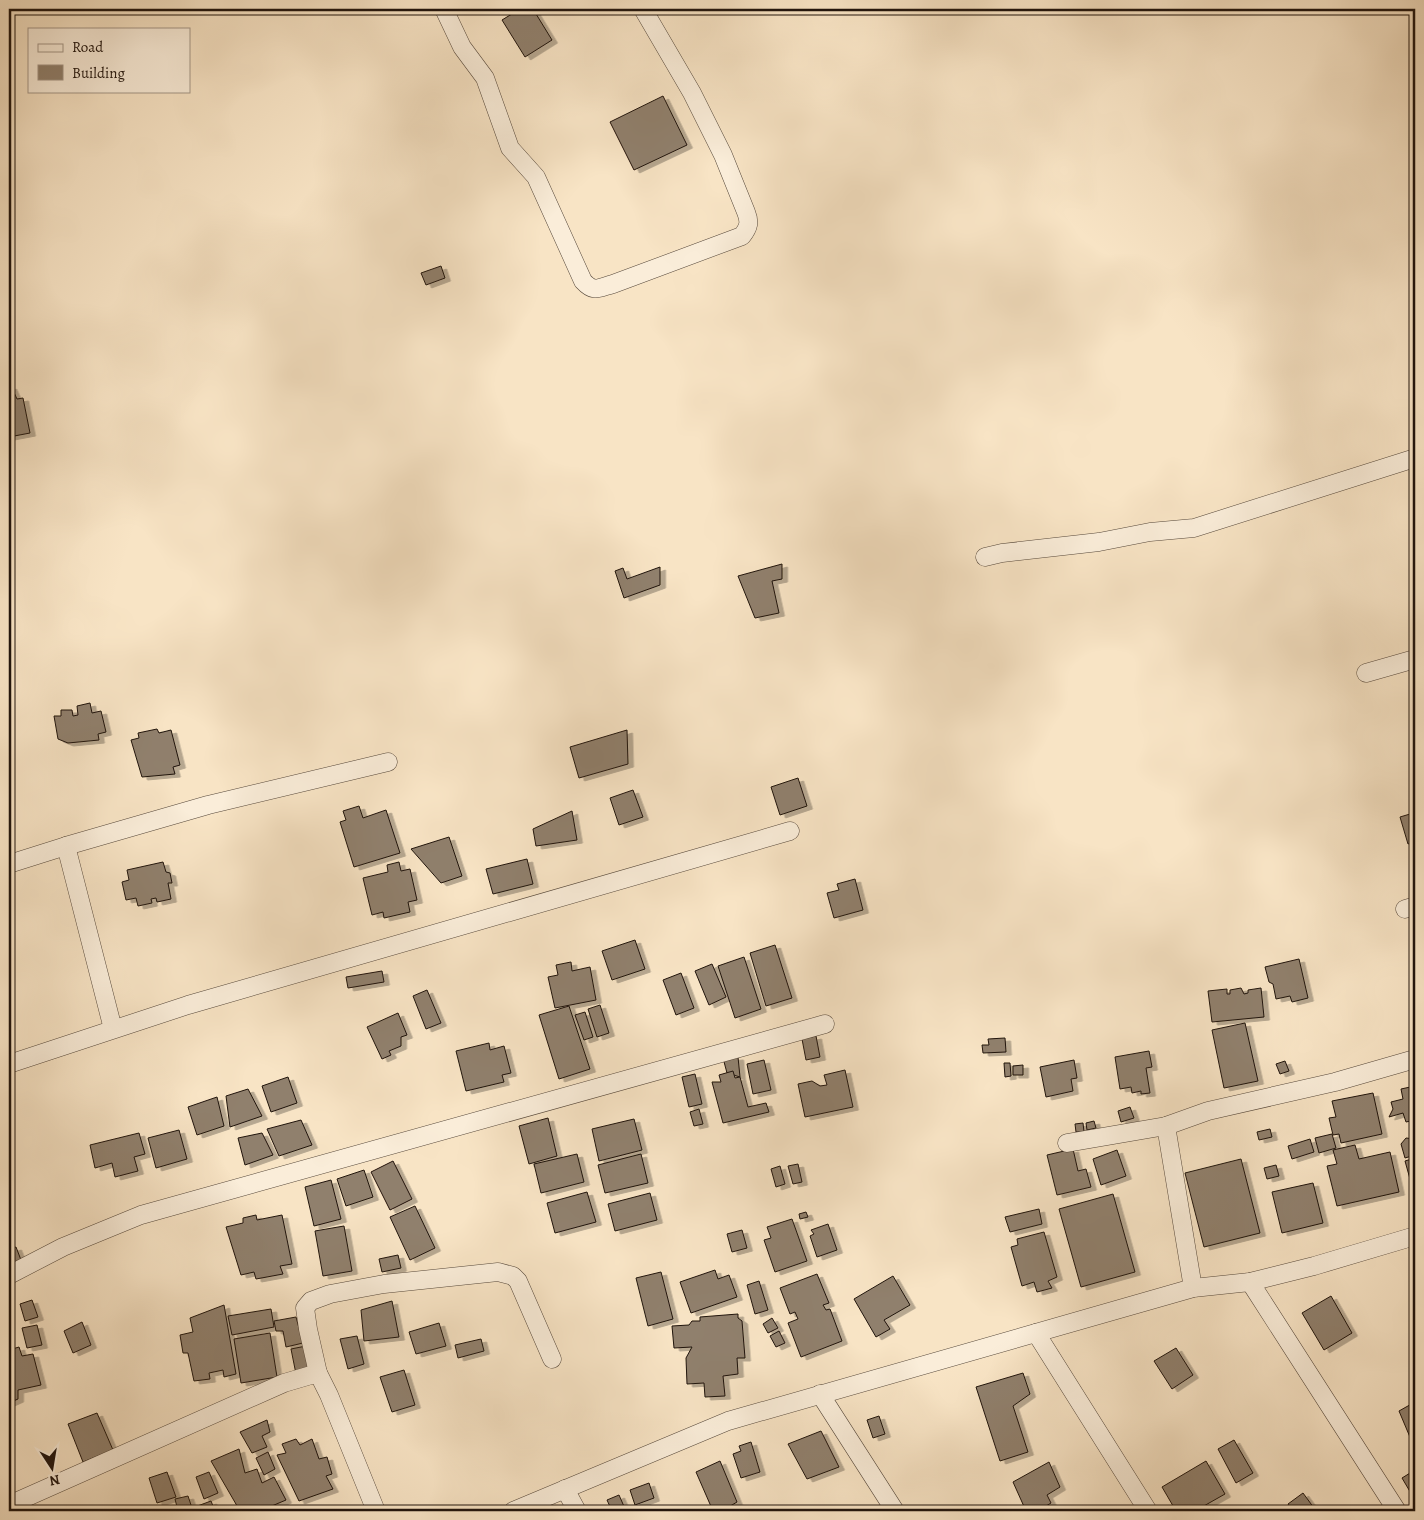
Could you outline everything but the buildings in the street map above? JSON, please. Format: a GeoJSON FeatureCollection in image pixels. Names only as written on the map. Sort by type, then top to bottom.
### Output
{"type":"FeatureCollection","features":[{"type":"Feature","properties":{"kind":"street"},"geometry":{"type":"LineString","coordinates":[[444,9],[462,47],[485,78],[510,148],[536,177],[583,281],[589,288],[593,289],[613,284],[742,236],[749,221],[723,155],[692,93],[644,9]]}},
{"type":"Feature","properties":{"kind":"street"},"geometry":{"type":"LineString","coordinates":[[985,557],[1002,553],[1099,542],[1150,532],[1194,528],[1415,458]]}},
{"type":"Feature","properties":{"kind":"street"},"geometry":{"type":"LineString","coordinates":[[1366,673],[1415,659]]}},
{"type":"Feature","properties":{"kind":"street"},"geometry":{"type":"LineString","coordinates":[[9,864],[208,805],[388,762]]}},
{"type":"Feature","properties":{"kind":"street"},"geometry":{"type":"LineString","coordinates":[[9,1064],[188,1005],[790,831]]}},
{"type":"Feature","properties":{"kind":"street"},"geometry":{"type":"LineString","coordinates":[[66,846],[113,1029]]}},
{"type":"Feature","properties":{"kind":"street"},"geometry":{"type":"LineString","coordinates":[[9,1275],[63,1247],[141,1215],[825,1024]]}},
{"type":"Feature","properties":{"kind":"street"},"geometry":{"type":"LineString","coordinates":[[1067,1143],[1166,1126],[1208,1111],[1335,1082],[1415,1059]]}},
{"type":"Feature","properties":{"kind":"street"},"geometry":{"type":"LineString","coordinates":[[1166,1126],[1193,1288]]}},
{"type":"Feature","properties":{"kind":"street"},"geometry":{"type":"LineString","coordinates":[[513,1511],[728,1421],[1193,1288],[1250,1282],[1314,1266],[1415,1236]]}},
{"type":"Feature","properties":{"kind":"street"},"geometry":{"type":"LineString","coordinates":[[376,1511],[329,1395],[318,1373],[305,1308],[311,1301],[330,1294],[384,1284],[498,1272],[514,1276],[518,1281],[552,1359]]}},
{"type":"Feature","properties":{"kind":"street"},"geometry":{"type":"LineString","coordinates":[[1250,1282],[1397,1511]]}},
{"type":"Feature","properties":{"kind":"street"},"geometry":{"type":"LineString","coordinates":[[1036,1333],[1148,1511]]}},
{"type":"Feature","properties":{"kind":"street"},"geometry":{"type":"LineString","coordinates":[[9,1505],[284,1383],[318,1373]]}},
{"type":"Feature","properties":{"kind":"street"},"geometry":{"type":"LineString","coordinates":[[820,1394],[896,1511]]}},
{"type":"Feature","properties":{"kind":"street"},"geometry":{"type":"LineString","coordinates":[[565,1489],[576,1511]]}}]}
